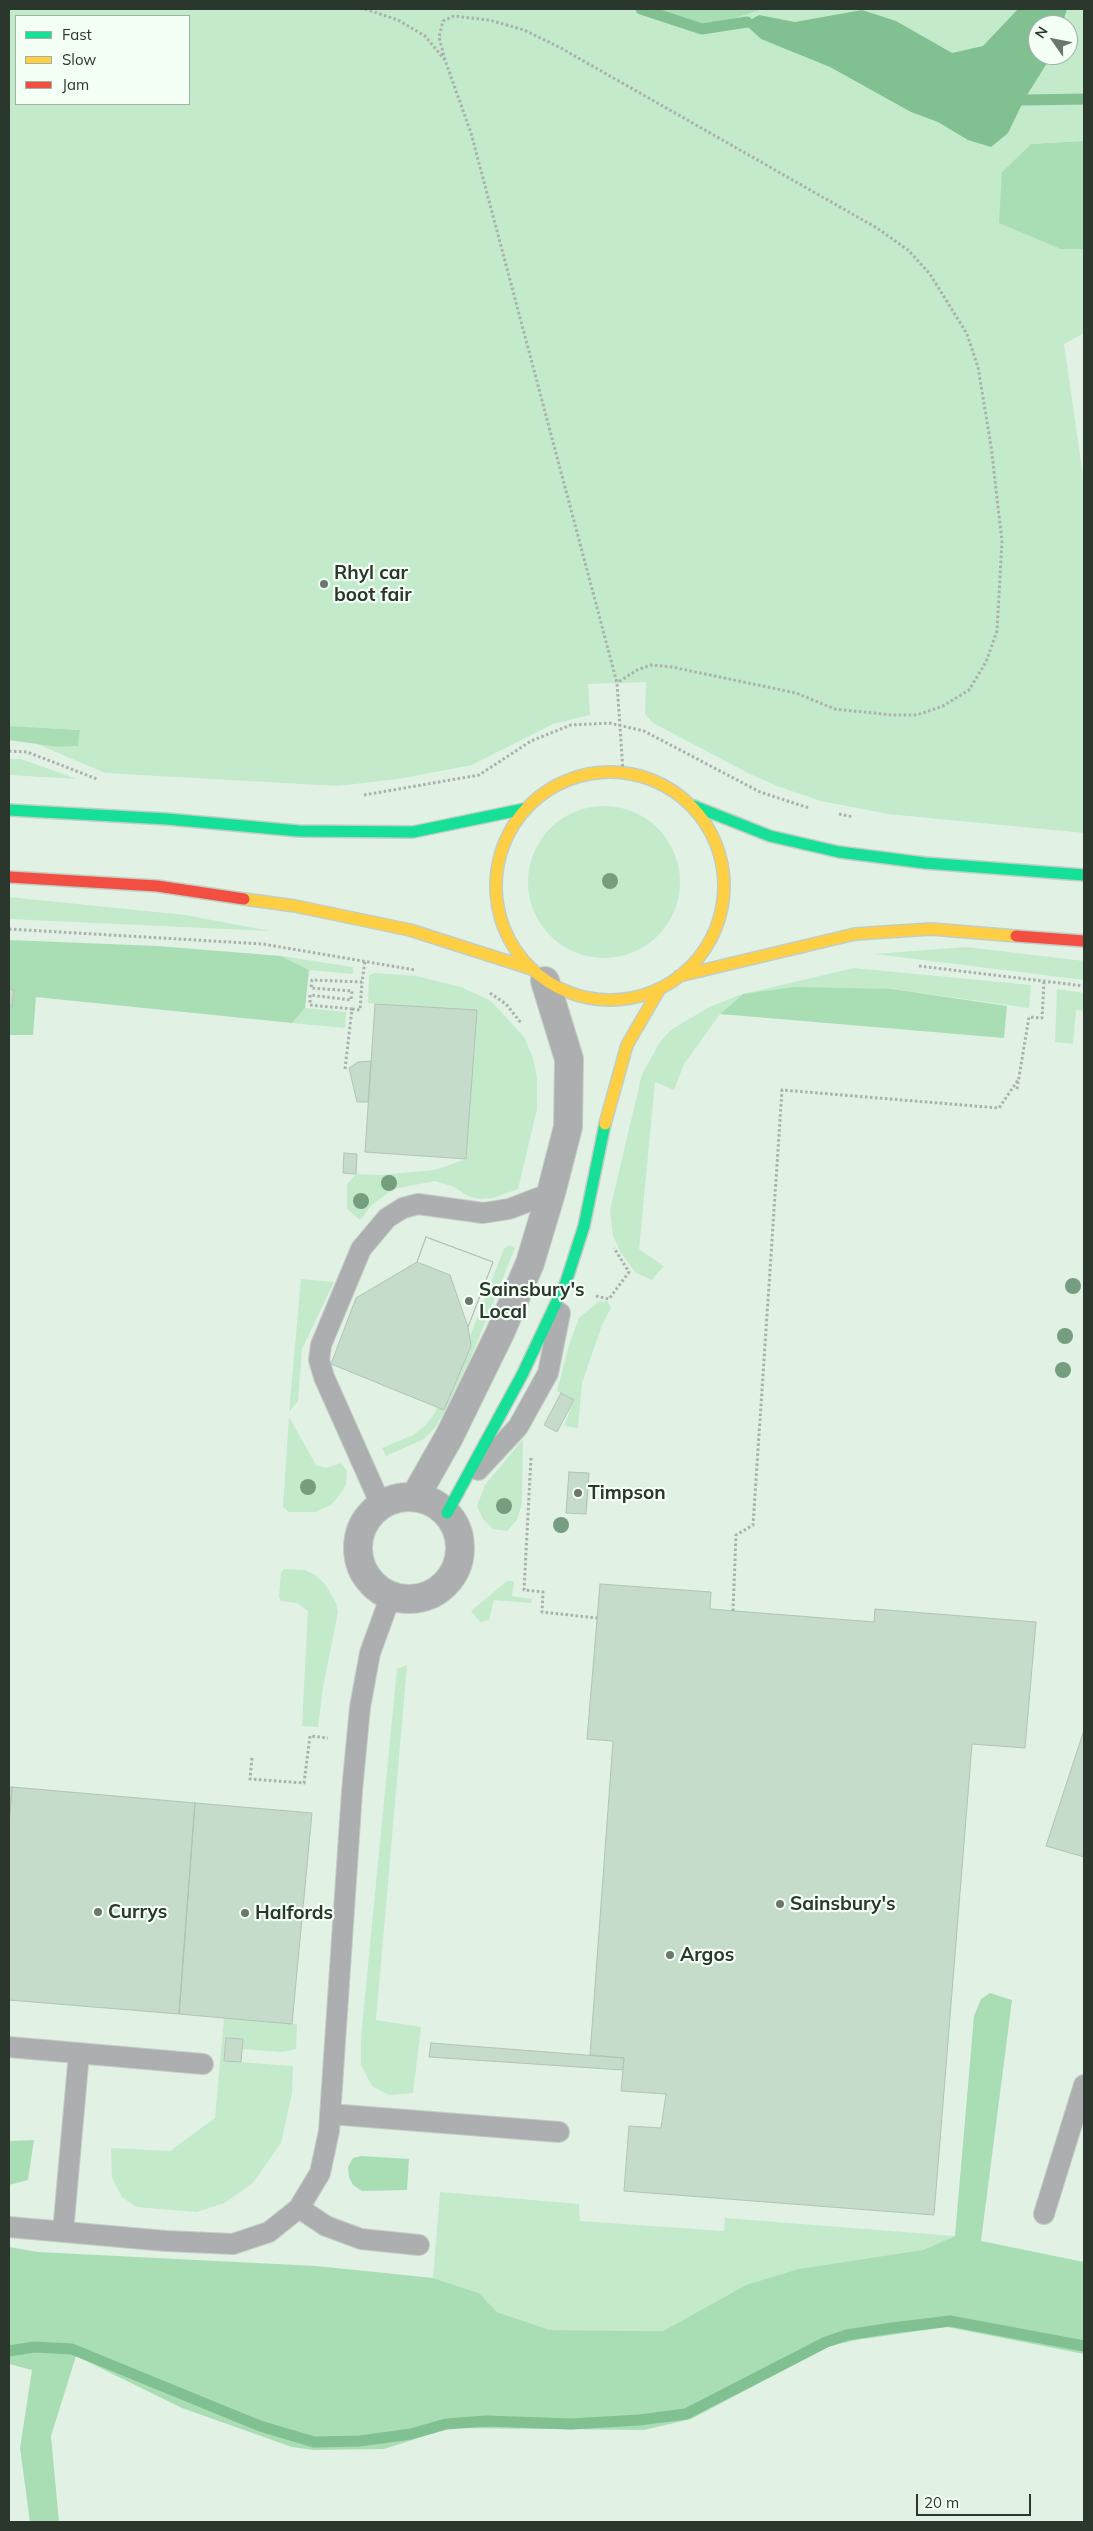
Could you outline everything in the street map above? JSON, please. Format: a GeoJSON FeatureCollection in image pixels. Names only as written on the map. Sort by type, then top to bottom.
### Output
{"type":"FeatureCollection","features":[{"type":"Feature","properties":{"kind":"main road"},"geometry":{"type":"LineString","coordinates":[[539,975],[516,952],[500,922],[495,882],[503,843],[524,809],[556,784],[594,771],[623,771],[662,783],[694,806],[770,836],[839,852],[925,863],[1084,875]]}},
{"type":"Feature","properties":{"kind":"main road"},"geometry":{"type":"LineString","coordinates":[[9,877],[157,886],[294,906],[410,930],[539,975],[581,997],[620,1001],[659,990],[692,967],[715,934],[725,879],[716,840],[694,806]]}},
{"type":"Feature","properties":{"kind":"main road"},"geometry":{"type":"LineString","coordinates":[[9,810],[167,819],[299,831],[413,832],[524,809]]}},
{"type":"Feature","properties":{"kind":"main road"},"geometry":{"type":"LineString","coordinates":[[679,976],[855,934],[931,929],[1084,940]]}},
{"type":"Feature","properties":{"kind":"main road"},"geometry":{"type":"LineString","coordinates":[[566,1282],[584,1226],[611,1097],[627,1045],[659,990]]}},
{"type":"Feature","properties":{"kind":"street"},"geometry":{"type":"LineString","coordinates":[[415,1497],[449,1437],[500,1334],[530,1263],[551,1193],[568,1126],[569,1059],[539,975]]}},
{"type":"Feature","properties":{"kind":"street"},"geometry":{"type":"LineString","coordinates":[[415,1497],[432,1502],[453,1502],[460,1545],[457,1567],[447,1582],[433,1593],[416,1598],[399,1598],[382,1591],[369,1579],[362,1568],[358,1551],[360,1533],[368,1517],[381,1505],[397,1498],[415,1497]]}},
{"type":"Feature","properties":{"kind":"lane"},"geometry":{"type":"LineString","coordinates":[[381,1505],[324,1377],[320,1360],[321,1345],[361,1249],[388,1218],[403,1208],[418,1204],[483,1213],[509,1209],[551,1193]]}},
{"type":"Feature","properties":{"kind":"lane"},"geometry":{"type":"LineString","coordinates":[[453,1502],[518,1427],[548,1373],[566,1282]]}},
{"type":"Feature","properties":{"kind":"lane"},"geometry":{"type":"LineString","coordinates":[[9,2227],[166,2241],[233,2244],[270,2232],[299,2208],[320,2173],[330,2114],[357,1740],[370,1653],[391,1595]]}},
{"type":"Feature","properties":{"kind":"lane"},"geometry":{"type":"LineString","coordinates":[[9,2047],[203,2064]]}},
{"type":"Feature","properties":{"kind":"lane"},"geometry":{"type":"LineString","coordinates":[[63,2232],[79,2053]]}},
{"type":"Feature","properties":{"kind":"lane"},"geometry":{"type":"LineString","coordinates":[[1044,2214],[1084,2085]]}},
{"type":"Feature","properties":{"kind":"lane"},"geometry":{"type":"LineString","coordinates":[[330,2114],[559,2132]]}},
{"type":"Feature","properties":{"kind":"lane"},"geometry":{"type":"LineString","coordinates":[[299,2208],[326,2226],[361,2239],[419,2245]]}},
{"type":"Feature","properties":{"kind":"path"},"geometry":{"type":"LineString","coordinates":[[365,9],[398,20],[425,36],[445,60]]}},
{"type":"Feature","properties":{"kind":"path"},"geometry":{"type":"LineString","coordinates":[[617,683],[637,670],[652,665],[672,667],[796,693],[835,709],[892,715],[916,715],[943,706],[968,690],[986,662],[996,632],[1002,541],[991,446],[978,367],[967,334],[930,274],[908,250],[876,228],[559,46],[524,30],[489,20],[454,16],[442,21],[439,37],[445,60],[471,133],[617,683],[623,771]]}},
{"type":"Feature","properties":{"kind":"path"},"geometry":{"type":"LineString","coordinates":[[358,796],[479,775],[532,741],[571,725],[609,723],[644,731],[760,792],[818,811]]}},
{"type":"Feature","properties":{"kind":"path"},"geometry":{"type":"LineString","coordinates":[[9,751],[27,752],[103,781]]}},
{"type":"Feature","properties":{"kind":"path"},"geometry":{"type":"LineString","coordinates":[[835,814],[861,818]]}},
{"type":"Feature","properties":{"kind":"path"},"geometry":{"type":"LineString","coordinates":[[362,982],[312,980],[311,988],[352,991],[351,1000],[310,996],[310,1005],[360,1010],[365,961]]}},
{"type":"Feature","properties":{"kind":"path"},"geometry":{"type":"LineString","coordinates":[[1016,1089],[1029,1017],[1042,1018],[1044,981]]}},
{"type":"Feature","properties":{"kind":"path"},"geometry":{"type":"LineString","coordinates":[[345,1069],[352,1009]]}},
{"type":"Feature","properties":{"kind":"path"},"geometry":{"type":"LineString","coordinates":[[733,1611],[736,1535],[753,1525],[782,1090],[999,1108],[1018,1080]]}},
{"type":"Feature","properties":{"kind":"path"},"geometry":{"type":"LineString","coordinates":[[252,1758],[250,1779],[304,1783],[310,1736],[357,1740]]}},
{"type":"Feature","properties":{"kind":"shaded area"},"geometry":{"type":"Polygon","coordinates":[[[9,9],[639,9],[705,31],[702,29],[763,9],[1084,9],[1084,141],[1031,144],[1002,172],[1061,249],[1084,249],[1084,333],[1064,344],[1084,483],[1084,833],[888,814],[821,801],[777,786],[750,774],[653,723],[645,714],[646,682],[588,684],[590,715],[553,724],[472,765],[398,779],[338,786],[105,773],[35,743],[58,747],[78,746],[80,730],[9,726],[9,9]]]}},
{"type":"Feature","properties":{"kind":"shaded area"},"geometry":{"type":"Polygon","coordinates":[[[641,9],[763,9],[702,29],[641,9]]]}},
{"type":"Feature","properties":{"kind":"shaded area"},"geometry":{"type":"Polygon","coordinates":[[[1018,9],[1067,9],[1065,15],[1028,15],[1028,65],[1046,65],[1024,100],[1008,133],[991,147],[968,140],[938,122],[911,112],[830,67],[761,39],[748,27],[747,22],[759,15],[795,22],[862,10],[896,21],[952,53],[983,46],[1018,9]]]}},
{"type":"Feature","properties":{"kind":"shaded area"},"geometry":{"type":"Polygon","coordinates":[[[1084,141],[1084,249],[1061,249],[999,223],[1002,172],[1031,144],[1084,141]]]}},
{"type":"Feature","properties":{"kind":"shaded area"},"geometry":{"type":"Polygon","coordinates":[[[9,726],[80,730],[78,746],[58,747],[9,740],[9,726]]]}},
{"type":"Feature","properties":{"kind":"shaded area"},"geometry":{"type":"Polygon","coordinates":[[[9,759],[21,759],[77,779],[9,775],[9,759]]]}},
{"type":"Feature","properties":{"kind":"shaded area"},"geometry":{"type":"Polygon","coordinates":[[[604,806],[633,812],[658,828],[674,853],[680,882],[674,911],[658,936],[633,952],[604,958],[575,952],[550,936],[534,911],[528,882],[534,853],[550,828],[575,812],[604,806]]]}},
{"type":"Feature","properties":{"kind":"shaded area"},"geometry":{"type":"Polygon","coordinates":[[[9,897],[185,915],[270,931],[9,919],[9,897]]]}},
{"type":"Feature","properties":{"kind":"shaded area"},"geometry":{"type":"Polygon","coordinates":[[[9,940],[157,946],[281,956],[309,970],[305,1008],[292,1023],[36,997],[33,1035],[9,1035],[9,940]]]}},
{"type":"Feature","properties":{"kind":"shaded area"},"geometry":{"type":"Polygon","coordinates":[[[966,947],[1084,961],[1084,980],[875,954],[966,947]]]}},
{"type":"Feature","properties":{"kind":"shaded area"},"geometry":{"type":"Polygon","coordinates":[[[281,956],[353,967],[353,974],[309,970],[281,956]]]}},
{"type":"Feature","properties":{"kind":"shaded area"},"geometry":{"type":"Polygon","coordinates":[[[854,968],[1031,985],[1029,1008],[892,989],[743,994],[854,968]]]}},
{"type":"Feature","properties":{"kind":"shaded area"},"geometry":{"type":"Polygon","coordinates":[[[376,973],[416,976],[461,987],[491,1001],[524,1037],[533,1058],[537,1077],[537,1109],[518,1189],[493,1198],[479,1199],[468,1196],[454,1187],[435,1181],[393,1189],[372,1205],[360,1220],[347,1209],[347,1184],[356,1174],[380,1175],[435,1170],[466,1159],[476,1011],[368,1003],[369,975],[376,973]]]}},
{"type":"Feature","properties":{"kind":"shaded area"},"geometry":{"type":"Polygon","coordinates":[[[794,987],[892,989],[1007,1006],[1004,1038],[720,1014],[743,994],[794,987]]]}},
{"type":"Feature","properties":{"kind":"shaded area"},"geometry":{"type":"Polygon","coordinates":[[[1057,989],[1084,993],[1084,1011],[1076,1010],[1073,1044],[1055,1042],[1057,989]]]}},
{"type":"Feature","properties":{"kind":"shaded area"},"geometry":{"type":"Polygon","coordinates":[[[743,994],[720,1014],[684,1064],[674,1090],[655,1082],[639,1249],[664,1266],[652,1280],[636,1273],[621,1253],[613,1236],[610,1210],[642,1074],[660,1042],[671,1030],[709,1007],[743,994]]]}},
{"type":"Feature","properties":{"kind":"shaded area"},"geometry":{"type":"Polygon","coordinates":[[[305,1008],[346,1012],[345,1028],[292,1023],[305,1008]]]}},
{"type":"Feature","properties":{"kind":"shaded area"},"geometry":{"type":"Polygon","coordinates":[[[510,1245],[515,1248],[472,1355],[445,1411],[435,1428],[424,1439],[386,1456],[382,1448],[413,1435],[425,1426],[433,1416],[463,1354],[504,1249],[510,1245]]]}},
{"type":"Feature","properties":{"kind":"shaded area"},"geometry":{"type":"Polygon","coordinates":[[[301,1279],[334,1282],[302,1349],[298,1401],[289,1412],[301,1279]]]}},
{"type":"Feature","properties":{"kind":"shaded area"},"geometry":{"type":"Polygon","coordinates":[[[607,1301],[611,1308],[602,1325],[582,1383],[578,1428],[564,1426],[574,1400],[557,1391],[569,1345],[579,1318],[598,1302],[607,1301]]]}},
{"type":"Feature","properties":{"kind":"shaded area"},"geometry":{"type":"Polygon","coordinates":[[[289,1417],[316,1465],[326,1468],[341,1463],[347,1471],[346,1484],[342,1492],[331,1505],[315,1512],[289,1512],[283,1507],[289,1417]]]}},
{"type":"Feature","properties":{"kind":"shaded area"},"geometry":{"type":"Polygon","coordinates":[[[523,1439],[522,1503],[517,1520],[507,1531],[493,1529],[483,1519],[477,1506],[485,1485],[523,1439]]]}},
{"type":"Feature","properties":{"kind":"shaded area"},"geometry":{"type":"Polygon","coordinates":[[[284,1569],[305,1570],[315,1575],[325,1584],[336,1603],[338,1612],[323,1687],[318,1727],[302,1726],[308,1611],[297,1603],[281,1601],[279,1597],[281,1572],[284,1569]]]}},
{"type":"Feature","properties":{"kind":"shaded area"},"geometry":{"type":"Polygon","coordinates":[[[507,1581],[514,1581],[512,1596],[532,1599],[531,1603],[494,1600],[489,1620],[480,1622],[471,1611],[507,1581]]]}},
{"type":"Feature","properties":{"kind":"shaded area"},"geometry":{"type":"Polygon","coordinates":[[[407,1665],[376,2020],[421,2027],[413,2093],[389,2095],[372,2086],[361,2065],[361,2037],[397,1669],[407,1665]]]}},
{"type":"Feature","properties":{"kind":"shaded area"},"geometry":{"type":"Polygon","coordinates":[[[990,1993],[1012,2000],[981,2241],[1084,2262],[1084,2354],[947,2327],[856,2340],[830,2346],[691,2419],[644,2430],[450,2428],[384,2449],[314,2450],[292,2447],[182,2408],[76,2356],[51,2436],[59,2522],[30,2522],[20,2448],[32,2370],[9,2364],[9,2247],[38,2252],[316,2266],[433,2278],[479,2293],[497,2312],[550,2330],[663,2331],[746,2285],[799,2269],[923,2250],[955,2236],[974,2016],[981,1999],[990,1993]]]}},
{"type":"Feature","properties":{"kind":"shaded area"},"geometry":{"type":"Polygon","coordinates":[[[224,2018],[297,2024],[296,2049],[282,2052],[242,2049],[243,2039],[226,2038],[224,2061],[293,2066],[292,2093],[281,2143],[252,2184],[224,2203],[197,2212],[136,2207],[122,2197],[112,2178],[111,2148],[170,2151],[215,2118],[224,2018]]]}},
{"type":"Feature","properties":{"kind":"shaded area"},"geometry":{"type":"Polygon","coordinates":[[[34,2140],[28,2180],[9,2185],[9,2141],[34,2140]]]}},
{"type":"Feature","properties":{"kind":"shaded area"},"geometry":{"type":"Polygon","coordinates":[[[361,2156],[409,2159],[407,2190],[362,2191],[353,2185],[349,2177],[348,2167],[353,2158],[361,2156]]]}},
{"type":"Feature","properties":{"kind":"shaded area"},"geometry":{"type":"Polygon","coordinates":[[[440,2192],[579,2204],[580,2221],[724,2231],[725,2218],[955,2236],[923,2250],[746,2285],[663,2331],[550,2330],[497,2312],[479,2293],[433,2278],[440,2192]]]}},
{"type":"Feature","properties":{"kind":"building"},"geometry":{"type":"Polygon","coordinates":[[[9,989],[14,990],[12,1006],[9,1006],[9,989]]]}},
{"type":"Feature","properties":{"kind":"building"},"geometry":{"type":"Polygon","coordinates":[[[375,1004],[477,1010],[466,1159],[365,1152],[375,1004]]]}},
{"type":"Feature","properties":{"kind":"building"},"geometry":{"type":"Polygon","coordinates":[[[371,1061],[368,1102],[357,1102],[349,1068],[358,1062],[371,1061]]]}},
{"type":"Feature","properties":{"kind":"building"},"geometry":{"type":"Polygon","coordinates":[[[344,1153],[357,1154],[356,1174],[343,1173],[344,1153]]]}},
{"type":"Feature","properties":{"kind":"building"},"geometry":{"type":"Polygon","coordinates":[[[426,1237],[493,1262],[468,1327],[471,1346],[444,1410],[331,1364],[356,1298],[417,1262],[426,1237]]]}},
{"type":"Feature","properties":{"kind":"building","name":"Sainsbury's Local"},"geometry":{"type":"Polygon","coordinates":[[[426,1237],[493,1262],[468,1327],[450,1275],[417,1262],[426,1237]]]}},
{"type":"Feature","properties":{"kind":"building"},"geometry":{"type":"Polygon","coordinates":[[[561,1393],[574,1400],[557,1432],[544,1425],[561,1393]]]}},
{"type":"Feature","properties":{"kind":"building","name":"Timpson"},"geometry":{"type":"Polygon","coordinates":[[[569,1472],[589,1473],[586,1514],[566,1513],[569,1472]]]}},
{"type":"Feature","properties":{"kind":"building","name":"Sainsbury's"},"geometry":{"type":"Polygon","coordinates":[[[600,1584],[711,1592],[710,1609],[874,1622],[875,1609],[1036,1622],[1025,1748],[972,1744],[934,2215],[624,2191],[629,2126],[661,2128],[666,2094],[621,2091],[624,2058],[590,2055],[613,1741],[587,1739],[600,1584]]]}},
{"type":"Feature","properties":{"kind":"building"},"geometry":{"type":"Polygon","coordinates":[[[1084,1730],[1084,1857],[1046,1846],[1084,1730]]]}},
{"type":"Feature","properties":{"kind":"building"},"geometry":{"type":"Polygon","coordinates":[[[9,1787],[12,1787],[9,1823],[9,1787]]]}},
{"type":"Feature","properties":{"kind":"building","name":"Currys"},"geometry":{"type":"Polygon","coordinates":[[[12,1787],[195,1803],[179,2014],[9,2000],[9,1823],[12,1787]]]}},
{"type":"Feature","properties":{"kind":"building","name":"Halfords"},"geometry":{"type":"Polygon","coordinates":[[[195,1803],[312,1813],[292,2024],[179,2014],[195,1803]]]}},
{"type":"Feature","properties":{"kind":"building"},"geometry":{"type":"Polygon","coordinates":[[[226,2038],[243,2039],[241,2062],[224,2061],[226,2038]]]}},
{"type":"Feature","properties":{"kind":"building"},"geometry":{"type":"Polygon","coordinates":[[[431,2043],[624,2058],[623,2070],[429,2057],[431,2043]]]}},
{"type":"Feature","properties":{"kind":"waterway"},"geometry":{"type":"LineString","coordinates":[[641,9],[702,29],[747,22]]}},
{"type":"Feature","properties":{"kind":"waterway"},"geometry":{"type":"LineString","coordinates":[[1024,100],[1084,99]]}},
{"type":"Feature","properties":{"kind":"waterway"},"geometry":{"type":"LineString","coordinates":[[9,2351],[34,2347],[72,2349],[260,2426],[314,2442],[360,2441],[411,2434],[446,2424],[486,2421],[571,2424],[639,2420],[686,2414],[826,2342],[847,2335],[892,2328],[950,2321],[1084,2346]]}},
{"type":"Feature","properties":{"kind":"traffic: fast"},"geometry":{"type":"LineString","coordinates":[[694,806],[770,836],[839,852],[925,863],[1084,875]]}},
{"type":"Feature","properties":{"kind":"traffic: fast"},"geometry":{"type":"LineString","coordinates":[[9,810],[167,819],[299,831],[413,832],[524,809]]}},
{"type":"Feature","properties":{"kind":"traffic: fast"},"geometry":{"type":"LineString","coordinates":[[447,1513],[522,1375],[566,1282],[584,1226],[605,1124]]}},
{"type":"Feature","properties":{"kind":"traffic: slow"},"geometry":{"type":"LineString","coordinates":[[599,772],[621,772],[643,777],[664,785],[691,805],[711,832],[722,864],[724,886],[722,908],[711,940],[691,967],[664,987],[643,995],[621,1000],[599,1000],[577,995],[556,987],[529,967],[509,940],[501,919],[496,897],[496,875],[501,853],[509,832],[529,805],[556,785],[577,777],[599,772]]}},
{"type":"Feature","properties":{"kind":"traffic: slow"},"geometry":{"type":"LineString","coordinates":[[244,899],[295,906],[410,930],[532,969]]}},
{"type":"Feature","properties":{"kind":"traffic: slow"},"geometry":{"type":"LineString","coordinates":[[679,976],[855,934],[931,929],[1016,936]]}},
{"type":"Feature","properties":{"kind":"traffic: slow"},"geometry":{"type":"LineString","coordinates":[[605,1124],[627,1045],[659,990]]}},
{"type":"Feature","properties":{"kind":"traffic: jam"},"geometry":{"type":"LineString","coordinates":[[9,877],[157,886],[244,899]]}},
{"type":"Feature","properties":{"kind":"traffic: jam"},"geometry":{"type":"LineString","coordinates":[[1016,936],[1084,941]]}},
{"type":"Feature","properties":{"kind":"place","name":"Rhyl car boot fair"},"geometry":{"type":"Point","coordinates":[324,584]}},
{"type":"Feature","properties":{"kind":"place","name":"Sainsbury's Local"},"geometry":{"type":"Point","coordinates":[469,1301]}},
{"type":"Feature","properties":{"kind":"place","name":"Timpson"},"geometry":{"type":"Point","coordinates":[578,1493]}},
{"type":"Feature","properties":{"kind":"place","name":"Sainsbury's"},"geometry":{"type":"Point","coordinates":[780,1904]}},
{"type":"Feature","properties":{"kind":"place","name":"Currys"},"geometry":{"type":"Point","coordinates":[98,1912]}},
{"type":"Feature","properties":{"kind":"place","name":"Halfords"},"geometry":{"type":"Point","coordinates":[245,1913]}},
{"type":"Feature","properties":{"kind":"place","name":"Argos"},"geometry":{"type":"Point","coordinates":[670,1955]}}]}
